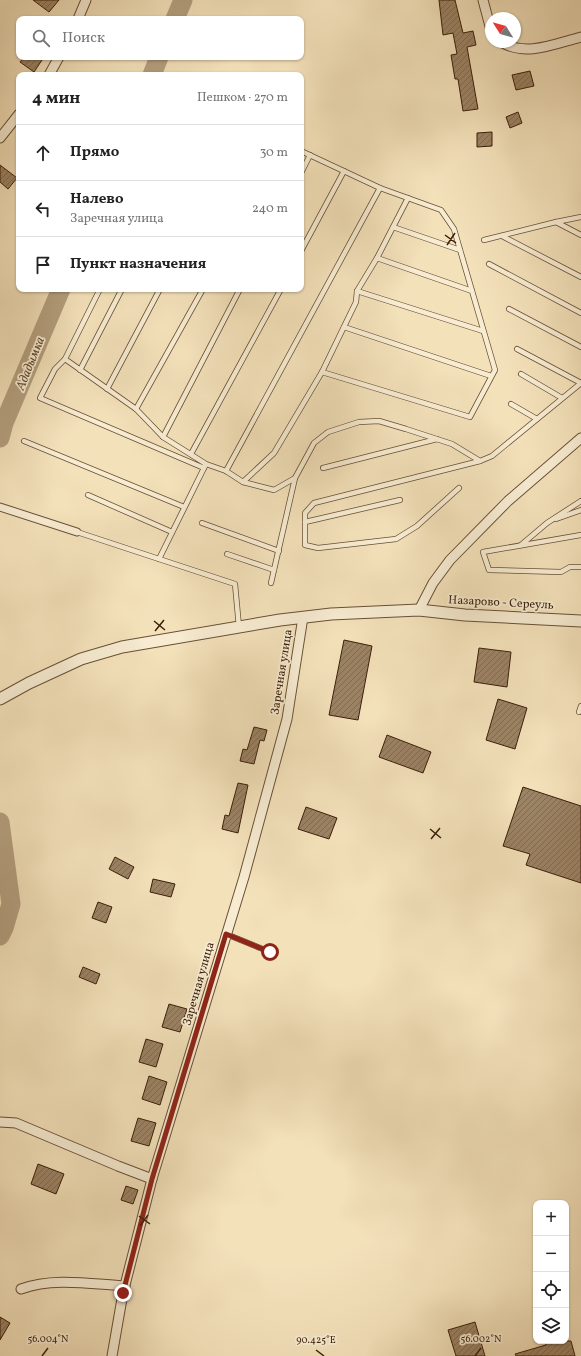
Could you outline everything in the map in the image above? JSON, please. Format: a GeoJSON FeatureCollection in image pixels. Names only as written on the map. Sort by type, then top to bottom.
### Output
{"type":"FeatureCollection","features":[{"type":"Feature","properties":{"kind":"street"},"geometry":{"type":"LineString","coordinates":[[483,0],[486,12]]}},
{"type":"Feature","properties":{"kind":"street"},"geometry":{"type":"LineString","coordinates":[[79,16],[82,2]]}},
{"type":"Feature","properties":{"kind":"street"},"geometry":{"type":"LineString","coordinates":[[513,48],[520,50],[538,48],[581,36]]}},
{"type":"Feature","properties":{"kind":"street"},"geometry":{"type":"LineString","coordinates":[[50,72],[56,60]]}},
{"type":"Feature","properties":{"kind":"street"},"geometry":{"type":"LineString","coordinates":[[2,132],[16,117]]}},
{"type":"Feature","properties":{"kind":"street"},"geometry":{"type":"LineString","coordinates":[[419,610],[433,583],[450,560],[508,502],[581,438]]}},
{"type":"Feature","properties":{"kind":"street"},"geometry":{"type":"LineString","coordinates":[[0,507],[77,532]]}},
{"type":"Feature","properties":{"kind":"street","name":"Назарово - Сереуль"},"geometry":{"type":"LineString","coordinates":[[0,699],[29,683],[81,659],[122,646],[303,617],[419,610],[465,615],[581,621]]}},
{"type":"Feature","properties":{"kind":"street","name":"Заречная улица"},"geometry":{"type":"LineString","coordinates":[[112,1356],[125,1286],[152,1179],[244,877],[287,719],[303,617]]}},
{"type":"Feature","properties":{"kind":"street"},"geometry":{"type":"LineString","coordinates":[[0,1122],[16,1123],[152,1179]]}},
{"type":"Feature","properties":{"kind":"street"},"geometry":{"type":"LineString","coordinates":[[21,1290],[33,1285],[55,1282],[125,1286]]}},
{"type":"Feature","properties":{"kind":"lane"},"geometry":{"type":"LineString","coordinates":[[304,152],[380,188],[441,210],[454,229],[494,370],[470,417],[322,372]]}},
{"type":"Feature","properties":{"kind":"lane"},"geometry":{"type":"LineString","coordinates":[[304,167],[310,155]]}},
{"type":"Feature","properties":{"kind":"lane"},"geometry":{"type":"LineString","coordinates":[[304,245],[344,171]]}},
{"type":"Feature","properties":{"kind":"lane"},"geometry":{"type":"LineString","coordinates":[[226,471],[380,188]]}},
{"type":"Feature","properties":{"kind":"lane"},"geometry":{"type":"LineString","coordinates":[[243,482],[274,453],[322,372],[356,302],[357,291],[377,258],[408,198]]}},
{"type":"Feature","properties":{"kind":"lane"},"geometry":{"type":"LineString","coordinates":[[484,240],[581,217]]}},
{"type":"Feature","properties":{"kind":"lane"},"geometry":{"type":"LineString","coordinates":[[556,222],[581,235]]}},
{"type":"Feature","properties":{"kind":"lane"},"geometry":{"type":"LineString","coordinates":[[393,227],[460,250]]}},
{"type":"Feature","properties":{"kind":"lane"},"geometry":{"type":"LineString","coordinates":[[502,236],[581,277]]}},
{"type":"Feature","properties":{"kind":"lane"},"geometry":{"type":"LineString","coordinates":[[377,258],[472,291]]}},
{"type":"Feature","properties":{"kind":"lane"},"geometry":{"type":"LineString","coordinates":[[489,264],[581,313]]}},
{"type":"Feature","properties":{"kind":"lane"},"geometry":{"type":"LineString","coordinates":[[357,291],[483,331]]}},
{"type":"Feature","properties":{"kind":"lane"},"geometry":{"type":"LineString","coordinates":[[98,292],[65,359],[55,369],[40,398],[205,466],[226,471],[243,482],[274,490],[295,478]]}},
{"type":"Feature","properties":{"kind":"lane"},"geometry":{"type":"LineString","coordinates":[[80,370],[120,292]]}},
{"type":"Feature","properties":{"kind":"lane"},"geometry":{"type":"LineString","coordinates":[[107,389],[158,292]]}},
{"type":"Feature","properties":{"kind":"lane"},"geometry":{"type":"LineString","coordinates":[[136,409],[201,292]]}},
{"type":"Feature","properties":{"kind":"lane"},"geometry":{"type":"LineString","coordinates":[[163,437],[238,292]]}},
{"type":"Feature","properties":{"kind":"lane"},"geometry":{"type":"LineString","coordinates":[[191,454],[278,292]]}},
{"type":"Feature","properties":{"kind":"lane"},"geometry":{"type":"LineString","coordinates":[[509,309],[581,347]]}},
{"type":"Feature","properties":{"kind":"lane"},"geometry":{"type":"LineString","coordinates":[[344,327],[491,376]]}},
{"type":"Feature","properties":{"kind":"lane"},"geometry":{"type":"LineString","coordinates":[[459,488],[417,526],[396,539],[318,548],[305,545],[305,514],[314,503],[480,461],[492,456],[581,383],[517,349]]}},
{"type":"Feature","properties":{"kind":"lane"},"geometry":{"type":"LineString","coordinates":[[65,359],[136,409],[163,437],[191,454],[205,466]]}},
{"type":"Feature","properties":{"kind":"lane"},"geometry":{"type":"LineString","coordinates":[[521,374],[562,398]]}},
{"type":"Feature","properties":{"kind":"lane"},"geometry":{"type":"LineString","coordinates":[[511,404],[537,419]]}},
{"type":"Feature","properties":{"kind":"lane"},"geometry":{"type":"LineString","coordinates":[[271,583],[295,478],[314,443],[328,432],[359,422],[379,421],[452,444],[480,461]]}},
{"type":"Feature","properties":{"kind":"lane"},"geometry":{"type":"LineString","coordinates":[[323,468],[438,439]]}},
{"type":"Feature","properties":{"kind":"lane"},"geometry":{"type":"LineString","coordinates":[[24,441],[184,507]]}},
{"type":"Feature","properties":{"kind":"lane"},"geometry":{"type":"LineString","coordinates":[[159,559],[205,466]]}},
{"type":"Feature","properties":{"kind":"lane"},"geometry":{"type":"LineString","coordinates":[[88,495],[172,532]]}},
{"type":"Feature","properties":{"kind":"lane"},"geometry":{"type":"LineString","coordinates":[[305,522],[400,500]]}},
{"type":"Feature","properties":{"kind":"lane"},"geometry":{"type":"LineString","coordinates":[[521,545],[547,523],[581,501]]}},
{"type":"Feature","properties":{"kind":"lane"},"geometry":{"type":"LineString","coordinates":[[547,523],[581,510]]}},
{"type":"Feature","properties":{"kind":"lane"},"geometry":{"type":"LineString","coordinates":[[202,523],[279,551]]}},
{"type":"Feature","properties":{"kind":"lane"},"geometry":{"type":"LineString","coordinates":[[77,532],[235,584],[239,627]]}},
{"type":"Feature","properties":{"kind":"lane"},"geometry":{"type":"LineString","coordinates":[[581,535],[483,552],[489,570],[561,572],[570,567],[581,566]]}},
{"type":"Feature","properties":{"kind":"lane"},"geometry":{"type":"LineString","coordinates":[[227,554],[274,570]]}},
{"type":"Feature","properties":{"kind":"lane"},"geometry":{"type":"LineString","coordinates":[[579,712],[581,706]]}},
{"type":"Feature","properties":{"kind":"lane"},"geometry":{"type":"LineString","coordinates":[[226,934],[270,952]]}},
{"type":"Feature","properties":{"kind":"building"},"geometry":{"type":"Polygon","coordinates":[[[33,0],[59,0],[49,12],[33,0]]]}},
{"type":"Feature","properties":{"kind":"building"},"geometry":{"type":"Polygon","coordinates":[[[439,0],[455,0],[463,33],[473,31],[476,45],[467,47],[478,109],[463,111],[458,79],[455,79],[451,55],[457,54],[453,33],[443,35],[439,0]]]}},
{"type":"Feature","properties":{"kind":"building"},"geometry":{"type":"Polygon","coordinates":[[[22,60],[42,60],[34,72],[20,62],[22,60]]]}},
{"type":"Feature","properties":{"kind":"building"},"geometry":{"type":"Polygon","coordinates":[[[530,71],[534,86],[516,90],[512,75],[530,71]]]}},
{"type":"Feature","properties":{"kind":"building"},"geometry":{"type":"Polygon","coordinates":[[[518,112],[522,123],[510,128],[506,117],[518,112]]]}},
{"type":"Feature","properties":{"kind":"building"},"geometry":{"type":"Polygon","coordinates":[[[492,132],[492,146],[477,147],[477,133],[492,132]]]}},
{"type":"Feature","properties":{"kind":"building"},"geometry":{"type":"Polygon","coordinates":[[[0,165],[16,177],[16,179],[8,189],[0,182],[0,165]]]}},
{"type":"Feature","properties":{"kind":"building"},"geometry":{"type":"Polygon","coordinates":[[[344,640],[372,646],[358,720],[329,715],[344,640]]]}},
{"type":"Feature","properties":{"kind":"building"},"geometry":{"type":"Polygon","coordinates":[[[479,648],[511,652],[507,687],[474,682],[479,648]]]}},
{"type":"Feature","properties":{"kind":"building"},"geometry":{"type":"Polygon","coordinates":[[[498,699],[527,708],[515,749],[486,740],[498,699]]]}},
{"type":"Feature","properties":{"kind":"building"},"geometry":{"type":"Polygon","coordinates":[[[254,727],[267,730],[264,741],[260,740],[254,764],[240,761],[243,749],[247,750],[254,727]]]}},
{"type":"Feature","properties":{"kind":"building"},"geometry":{"type":"Polygon","coordinates":[[[387,735],[431,752],[423,773],[379,757],[387,735]]]}},
{"type":"Feature","properties":{"kind":"building"},"geometry":{"type":"Polygon","coordinates":[[[238,783],[248,785],[238,833],[222,829],[225,815],[229,816],[238,783]]]}},
{"type":"Feature","properties":{"kind":"building"},"geometry":{"type":"Polygon","coordinates":[[[523,787],[581,806],[581,883],[526,865],[530,854],[503,846],[523,787]]]}},
{"type":"Feature","properties":{"kind":"building"},"geometry":{"type":"Polygon","coordinates":[[[306,807],[337,818],[329,839],[298,829],[306,807]]]}},
{"type":"Feature","properties":{"kind":"building"},"geometry":{"type":"Polygon","coordinates":[[[115,857],[134,867],[128,879],[109,869],[115,857]]]}},
{"type":"Feature","properties":{"kind":"building"},"geometry":{"type":"Polygon","coordinates":[[[153,879],[175,884],[171,897],[150,892],[153,879]]]}},
{"type":"Feature","properties":{"kind":"building"},"geometry":{"type":"Polygon","coordinates":[[[98,902],[112,907],[106,923],[92,918],[98,902]]]}},
{"type":"Feature","properties":{"kind":"building"},"geometry":{"type":"Polygon","coordinates":[[[83,967],[100,974],[96,984],[79,977],[83,967]]]}},
{"type":"Feature","properties":{"kind":"building"},"geometry":{"type":"Polygon","coordinates":[[[169,1004],[187,1009],[180,1032],[162,1027],[169,1004]]]}},
{"type":"Feature","properties":{"kind":"building"},"geometry":{"type":"Polygon","coordinates":[[[146,1039],[163,1044],[156,1067],[139,1062],[146,1039]]]}},
{"type":"Feature","properties":{"kind":"building"},"geometry":{"type":"Polygon","coordinates":[[[149,1076],[167,1082],[160,1105],[142,1099],[149,1076]]]}},
{"type":"Feature","properties":{"kind":"building"},"geometry":{"type":"Polygon","coordinates":[[[138,1118],[156,1123],[149,1146],[131,1141],[138,1118]]]}},
{"type":"Feature","properties":{"kind":"building"},"geometry":{"type":"Polygon","coordinates":[[[38,1164],[64,1174],[56,1194],[31,1184],[38,1164]]]}},
{"type":"Feature","properties":{"kind":"building"},"geometry":{"type":"Polygon","coordinates":[[[126,1186],[138,1190],[133,1204],[121,1200],[126,1186]]]}},
{"type":"Feature","properties":{"kind":"building"},"geometry":{"type":"Polygon","coordinates":[[[0,1317],[10,1323],[0,1340],[0,1317]]]}},
{"type":"Feature","properties":{"kind":"building"},"geometry":{"type":"Polygon","coordinates":[[[475,1322],[485,1356],[456,1356],[448,1330],[475,1322]]]}},
{"type":"Feature","properties":{"kind":"building"},"geometry":{"type":"Polygon","coordinates":[[[569,1341],[571,1341],[575,1356],[516,1356],[515,1354],[546,1345],[569,1344],[569,1341]]]}},
{"type":"Feature","properties":{"kind":"waterway","name":"Ададымка"},"geometry":{"type":"LineString","coordinates":[[176,16],[183,0]]}},
{"type":"Feature","properties":{"kind":"waterway","name":"Ададымка"},"geometry":{"type":"LineString","coordinates":[[153,72],[158,60]]}},
{"type":"Feature","properties":{"kind":"waterway","name":"Ададымка"},"geometry":{"type":"LineString","coordinates":[[0,438],[4,423],[60,292]]}},
{"type":"Feature","properties":{"kind":"waterway","name":"Ададымка"},"geometry":{"type":"LineString","coordinates":[[0,822],[11,904],[0,936]]}},
{"type":"Feature","properties":{"kind":"route"},"geometry":{"type":"LineString","coordinates":[[123,1293],[152,1179],[190,1058],[226,934],[270,952]]}}]}
